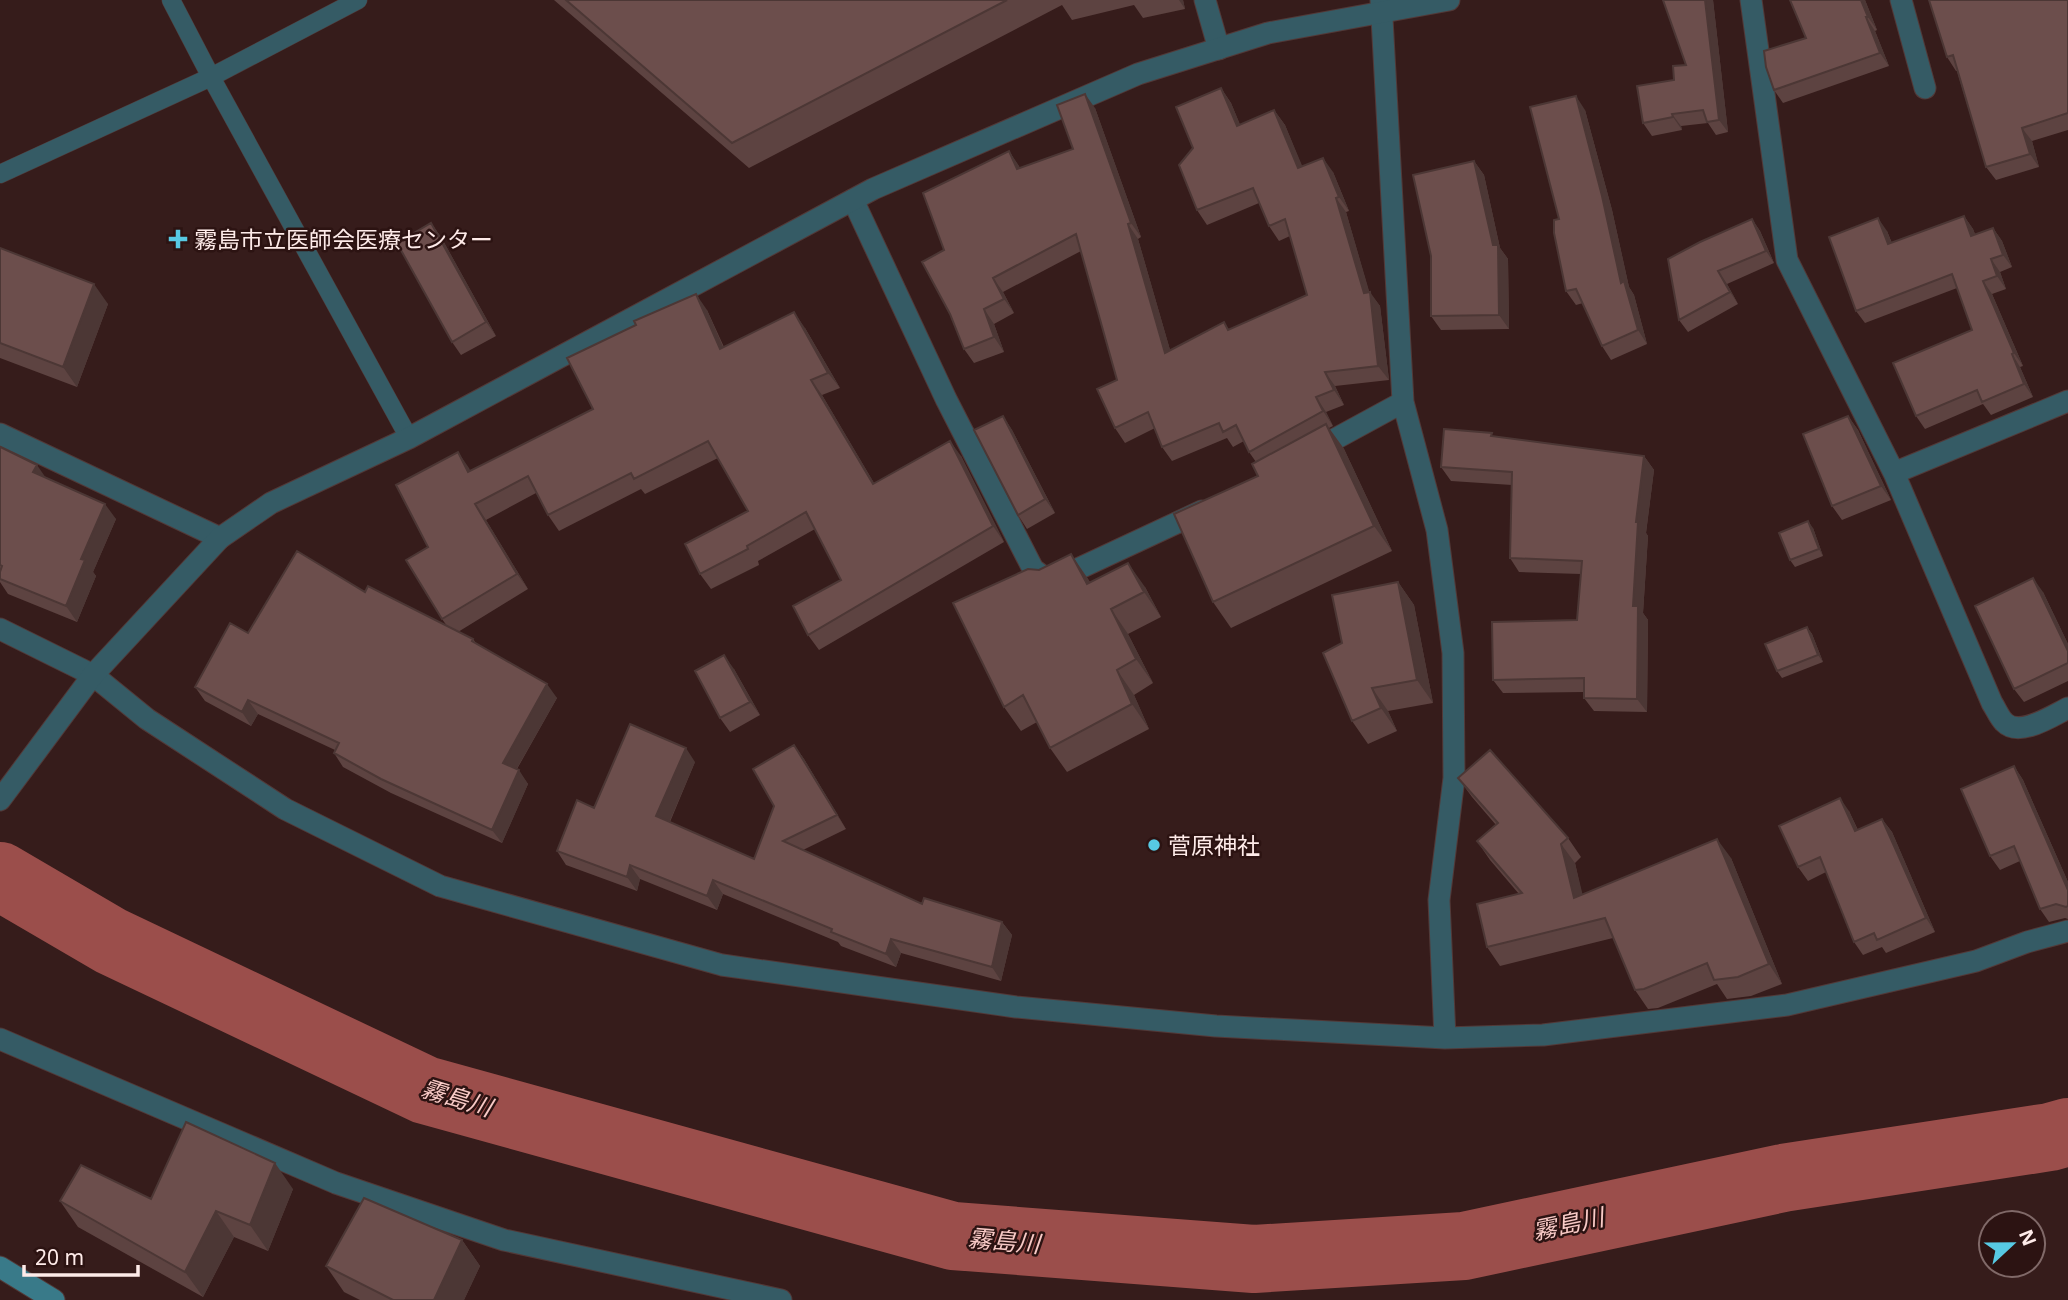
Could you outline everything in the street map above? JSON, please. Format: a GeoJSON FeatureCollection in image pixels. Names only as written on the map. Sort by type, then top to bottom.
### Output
{"type":"FeatureCollection","features":[{"type":"Feature","properties":{"kind":"main road"},"geometry":{"type":"LineString","coordinates":[[0,1267],[54,1300]]}},
{"type":"Feature","properties":{"kind":"street"},"geometry":{"type":"LineString","coordinates":[[1205,0],[1219,49]]}},
{"type":"Feature","properties":{"kind":"street"},"geometry":{"type":"LineString","coordinates":[[0,800],[93,675],[220,538],[271,503],[409,438],[873,189],[1138,74],[1268,33],[1381,6],[1449,0]]}},
{"type":"Feature","properties":{"kind":"street"},"geometry":{"type":"LineString","coordinates":[[1751,0],[1787,260],[1894,473],[1992,703],[2003,722],[2011,728],[2024,729],[2068,708]]}},
{"type":"Feature","properties":{"kind":"street"},"geometry":{"type":"LineString","coordinates":[[1901,0],[1925,88]]}},
{"type":"Feature","properties":{"kind":"street"},"geometry":{"type":"LineString","coordinates":[[1381,6],[1403,402],[1437,530],[1453,653],[1454,778],[1439,900],[1446,1038]]}},
{"type":"Feature","properties":{"kind":"street"},"geometry":{"type":"LineString","coordinates":[[853,200],[946,399],[1033,569],[1049,582],[1225,499]]}},
{"type":"Feature","properties":{"kind":"street"},"geometry":{"type":"LineString","coordinates":[[1894,473],[2068,401]]}},
{"type":"Feature","properties":{"kind":"street"},"geometry":{"type":"LineString","coordinates":[[1296,461],[1403,402]]}},
{"type":"Feature","properties":{"kind":"street"},"geometry":{"type":"LineString","coordinates":[[0,434],[220,538]]}},
{"type":"Feature","properties":{"kind":"street"},"geometry":{"type":"LineString","coordinates":[[0,629],[93,675],[147,719],[285,809],[440,886],[722,965],[1016,1007],[1216,1026],[1446,1038],[1543,1035],[1787,1004],[1976,961],[2026,942],[2068,931]]}},
{"type":"Feature","properties":{"kind":"street"},"geometry":{"type":"LineString","coordinates":[[0,1039],[336,1183],[504,1240],[781,1300]]}},
{"type":"Feature","properties":{"kind":"lane"},"geometry":{"type":"LineString","coordinates":[[171,0],[409,438]]}},
{"type":"Feature","properties":{"kind":"lane"},"geometry":{"type":"LineString","coordinates":[[0,174],[211,77],[358,0]]}},
{"type":"Feature","properties":{"kind":"building"},"geometry":{"type":"Polygon","coordinates":[[[566,0],[1007,0],[732,143],[566,0]]]}},
{"type":"Feature","properties":{"kind":"building"},"geometry":{"type":"Polygon","coordinates":[[[1663,0],[1705,0],[1719,120],[1707,122],[1703,110],[1672,114],[1673,117],[1643,123],[1637,86],[1674,80],[1673,66],[1686,65],[1663,0]]]}},
{"type":"Feature","properties":{"kind":"building"},"geometry":{"type":"Polygon","coordinates":[[[1790,0],[1861,0],[1880,53],[1774,90],[1764,51],[1806,38],[1790,0]]]}},
{"type":"Feature","properties":{"kind":"building"},"geometry":{"type":"Polygon","coordinates":[[[1929,0],[2068,0],[2068,113],[2022,128],[2030,154],[1986,167],[1953,55],[1947,57],[1929,0]]]}},
{"type":"Feature","properties":{"kind":"building"},"geometry":{"type":"Polygon","coordinates":[[[1221,88],[1237,126],[1274,110],[1298,168],[1323,158],[1339,197],[1336,198],[1364,293],[1370,292],[1378,366],[1325,372],[1334,390],[1316,397],[1323,411],[1249,452],[1236,425],[1223,432],[1219,423],[1162,447],[1148,412],[1115,428],[1097,389],[1117,380],[1076,234],[993,278],[1004,299],[984,309],[994,337],[964,349],[950,314],[922,262],[944,250],[923,193],[1009,151],[1017,169],[1073,149],[1057,105],[1085,94],[1131,223],[1128,224],[1165,353],[1224,322],[1228,330],[1307,295],[1285,219],[1269,226],[1253,188],[1197,210],[1179,165],[1193,148],[1176,107],[1221,88]]]}},
{"type":"Feature","properties":{"kind":"building"},"geometry":{"type":"Polygon","coordinates":[[[1576,96],[1621,283],[1624,281],[1638,330],[1602,346],[1576,289],[1566,291],[1554,233],[1554,220],[1559,219],[1530,107],[1576,96]]]}},
{"type":"Feature","properties":{"kind":"building"},"geometry":{"type":"Polygon","coordinates":[[[1474,161],[1493,245],[1498,245],[1499,315],[1431,316],[1431,256],[1413,175],[1474,161]]]}},
{"type":"Feature","properties":{"kind":"building"},"geometry":{"type":"Polygon","coordinates":[[[1964,216],[1971,236],[1993,228],[2003,255],[1991,259],[1997,276],[1983,281],[2014,353],[2012,354],[2024,384],[1982,402],[1977,390],[1916,416],[1893,363],[1972,330],[1952,274],[1856,311],[1829,237],[1878,218],[1888,244],[1964,216]]]}},
{"type":"Feature","properties":{"kind":"building"},"geometry":{"type":"Polygon","coordinates":[[[1752,219],[1766,251],[1718,271],[1730,292],[1679,320],[1668,259],[1752,219]]]}},
{"type":"Feature","properties":{"kind":"building"},"geometry":{"type":"Polygon","coordinates":[[[431,223],[486,322],[452,342],[397,243],[431,223]]]}},
{"type":"Feature","properties":{"kind":"building"},"geometry":{"type":"Polygon","coordinates":[[[0,248],[94,284],[63,367],[0,343],[0,248]]]}},
{"type":"Feature","properties":{"kind":"building"},"geometry":{"type":"Polygon","coordinates":[[[696,294],[720,349],[794,312],[828,373],[811,380],[873,484],[950,441],[993,526],[808,635],[793,606],[841,580],[806,512],[747,546],[748,549],[700,574],[685,544],[748,511],[708,441],[634,479],[631,473],[548,515],[528,476],[475,504],[517,574],[442,619],[406,560],[428,547],[396,485],[458,452],[468,472],[593,409],[567,358],[636,325],[634,321],[696,294]]]}},
{"type":"Feature","properties":{"kind":"building"},"geometry":{"type":"Polygon","coordinates":[[[1003,416],[1045,499],[1018,515],[974,430],[1003,416]]]}},
{"type":"Feature","properties":{"kind":"building"},"geometry":{"type":"Polygon","coordinates":[[[1848,416],[1881,486],[1832,506],[1803,434],[1848,416]]]}},
{"type":"Feature","properties":{"kind":"building"},"geometry":{"type":"Polygon","coordinates":[[[1326,424],[1374,526],[1213,602],[1174,514],[1258,476],[1252,464],[1326,424]]]}},
{"type":"Feature","properties":{"kind":"building"},"geometry":{"type":"Polygon","coordinates":[[[1444,429],[1492,433],[1491,436],[1644,456],[1636,522],[1633,606],[1638,606],[1637,699],[1584,698],[1584,678],[1493,680],[1492,622],[1577,620],[1582,561],[1510,558],[1512,472],[1441,467],[1444,429]]]}},
{"type":"Feature","properties":{"kind":"building"},"geometry":{"type":"Polygon","coordinates":[[[0,447],[37,465],[33,472],[105,504],[81,559],[85,560],[66,606],[0,579],[0,447]]]}},
{"type":"Feature","properties":{"kind":"building"},"geometry":{"type":"Polygon","coordinates":[[[1808,521],[1819,549],[1790,560],[1779,533],[1808,521]]]}},
{"type":"Feature","properties":{"kind":"building"},"geometry":{"type":"Polygon","coordinates":[[[297,551],[365,592],[368,586],[473,639],[472,641],[547,684],[503,763],[519,770],[492,830],[381,779],[334,753],[339,743],[248,700],[242,712],[195,687],[230,623],[248,633],[297,551]]]}},
{"type":"Feature","properties":{"kind":"building"},"geometry":{"type":"Polygon","coordinates":[[[1071,554],[1087,584],[1128,563],[1144,592],[1111,609],[1136,659],[1117,670],[1132,704],[1050,748],[1023,695],[1004,707],[953,603],[1028,569],[1039,570],[1071,554]]]}},
{"type":"Feature","properties":{"kind":"building"},"geometry":{"type":"Polygon","coordinates":[[[2033,578],[2068,651],[2068,663],[2014,689],[1975,606],[2033,578]]]}},
{"type":"Feature","properties":{"kind":"building"},"geometry":{"type":"Polygon","coordinates":[[[1398,582],[1417,680],[1372,688],[1381,708],[1352,721],[1323,653],[1342,643],[1332,595],[1398,582]]]}},
{"type":"Feature","properties":{"kind":"building"},"geometry":{"type":"Polygon","coordinates":[[[1807,627],[1818,655],[1777,671],[1765,644],[1807,627]]]}},
{"type":"Feature","properties":{"kind":"building"},"geometry":{"type":"Polygon","coordinates":[[[724,655],[750,702],[720,718],[695,671],[724,655]]]}},
{"type":"Feature","properties":{"kind":"building"},"geometry":{"type":"Polygon","coordinates":[[[630,724],[686,748],[656,816],[754,859],[774,806],[753,769],[794,745],[837,815],[783,841],[922,904],[924,898],[1002,922],[992,967],[891,939],[886,954],[713,880],[707,896],[630,865],[627,877],[557,851],[577,800],[594,808],[630,724]]]}},
{"type":"Feature","properties":{"kind":"building"},"geometry":{"type":"Polygon","coordinates":[[[1490,750],[1568,838],[1561,844],[1574,898],[1717,839],[1769,964],[1738,977],[1714,980],[1707,963],[1644,989],[1635,990],[1605,918],[1487,947],[1477,904],[1522,893],[1477,841],[1498,823],[1458,778],[1490,750]]]}},
{"type":"Feature","properties":{"kind":"building"},"geometry":{"type":"Polygon","coordinates":[[[2014,766],[2068,890],[2066,907],[2056,904],[2040,909],[2014,846],[1990,856],[1961,789],[2014,766]]]}},
{"type":"Feature","properties":{"kind":"building"},"geometry":{"type":"Polygon","coordinates":[[[1840,798],[1855,831],[1882,819],[1926,918],[1877,940],[1874,933],[1854,942],[1820,857],[1798,867],[1779,826],[1840,798]]]}},
{"type":"Feature","properties":{"kind":"building"},"geometry":{"type":"Polygon","coordinates":[[[186,1122],[275,1163],[250,1225],[216,1211],[185,1272],[60,1201],[81,1165],[151,1199],[186,1122]]]}},
{"type":"Feature","properties":{"kind":"building"},"geometry":{"type":"Polygon","coordinates":[[[364,1198],[462,1240],[434,1300],[393,1300],[326,1266],[364,1198]]]}},
{"type":"Feature","properties":{"kind":"waterway","name":"霧島川"},"geometry":{"type":"LineString","coordinates":[[0,876],[111,941],[425,1090],[953,1236],[1254,1259],[1464,1246],[1783,1178],[2068,1132]]}},
{"type":"Feature","properties":{"kind":"place","name":"霧島市立医師会医療センター"},"geometry":{"type":"Point","coordinates":[178,239]}},
{"type":"Feature","properties":{"kind":"place","name":"菅原神社"},"geometry":{"type":"Point","coordinates":[1154,845]}}]}
